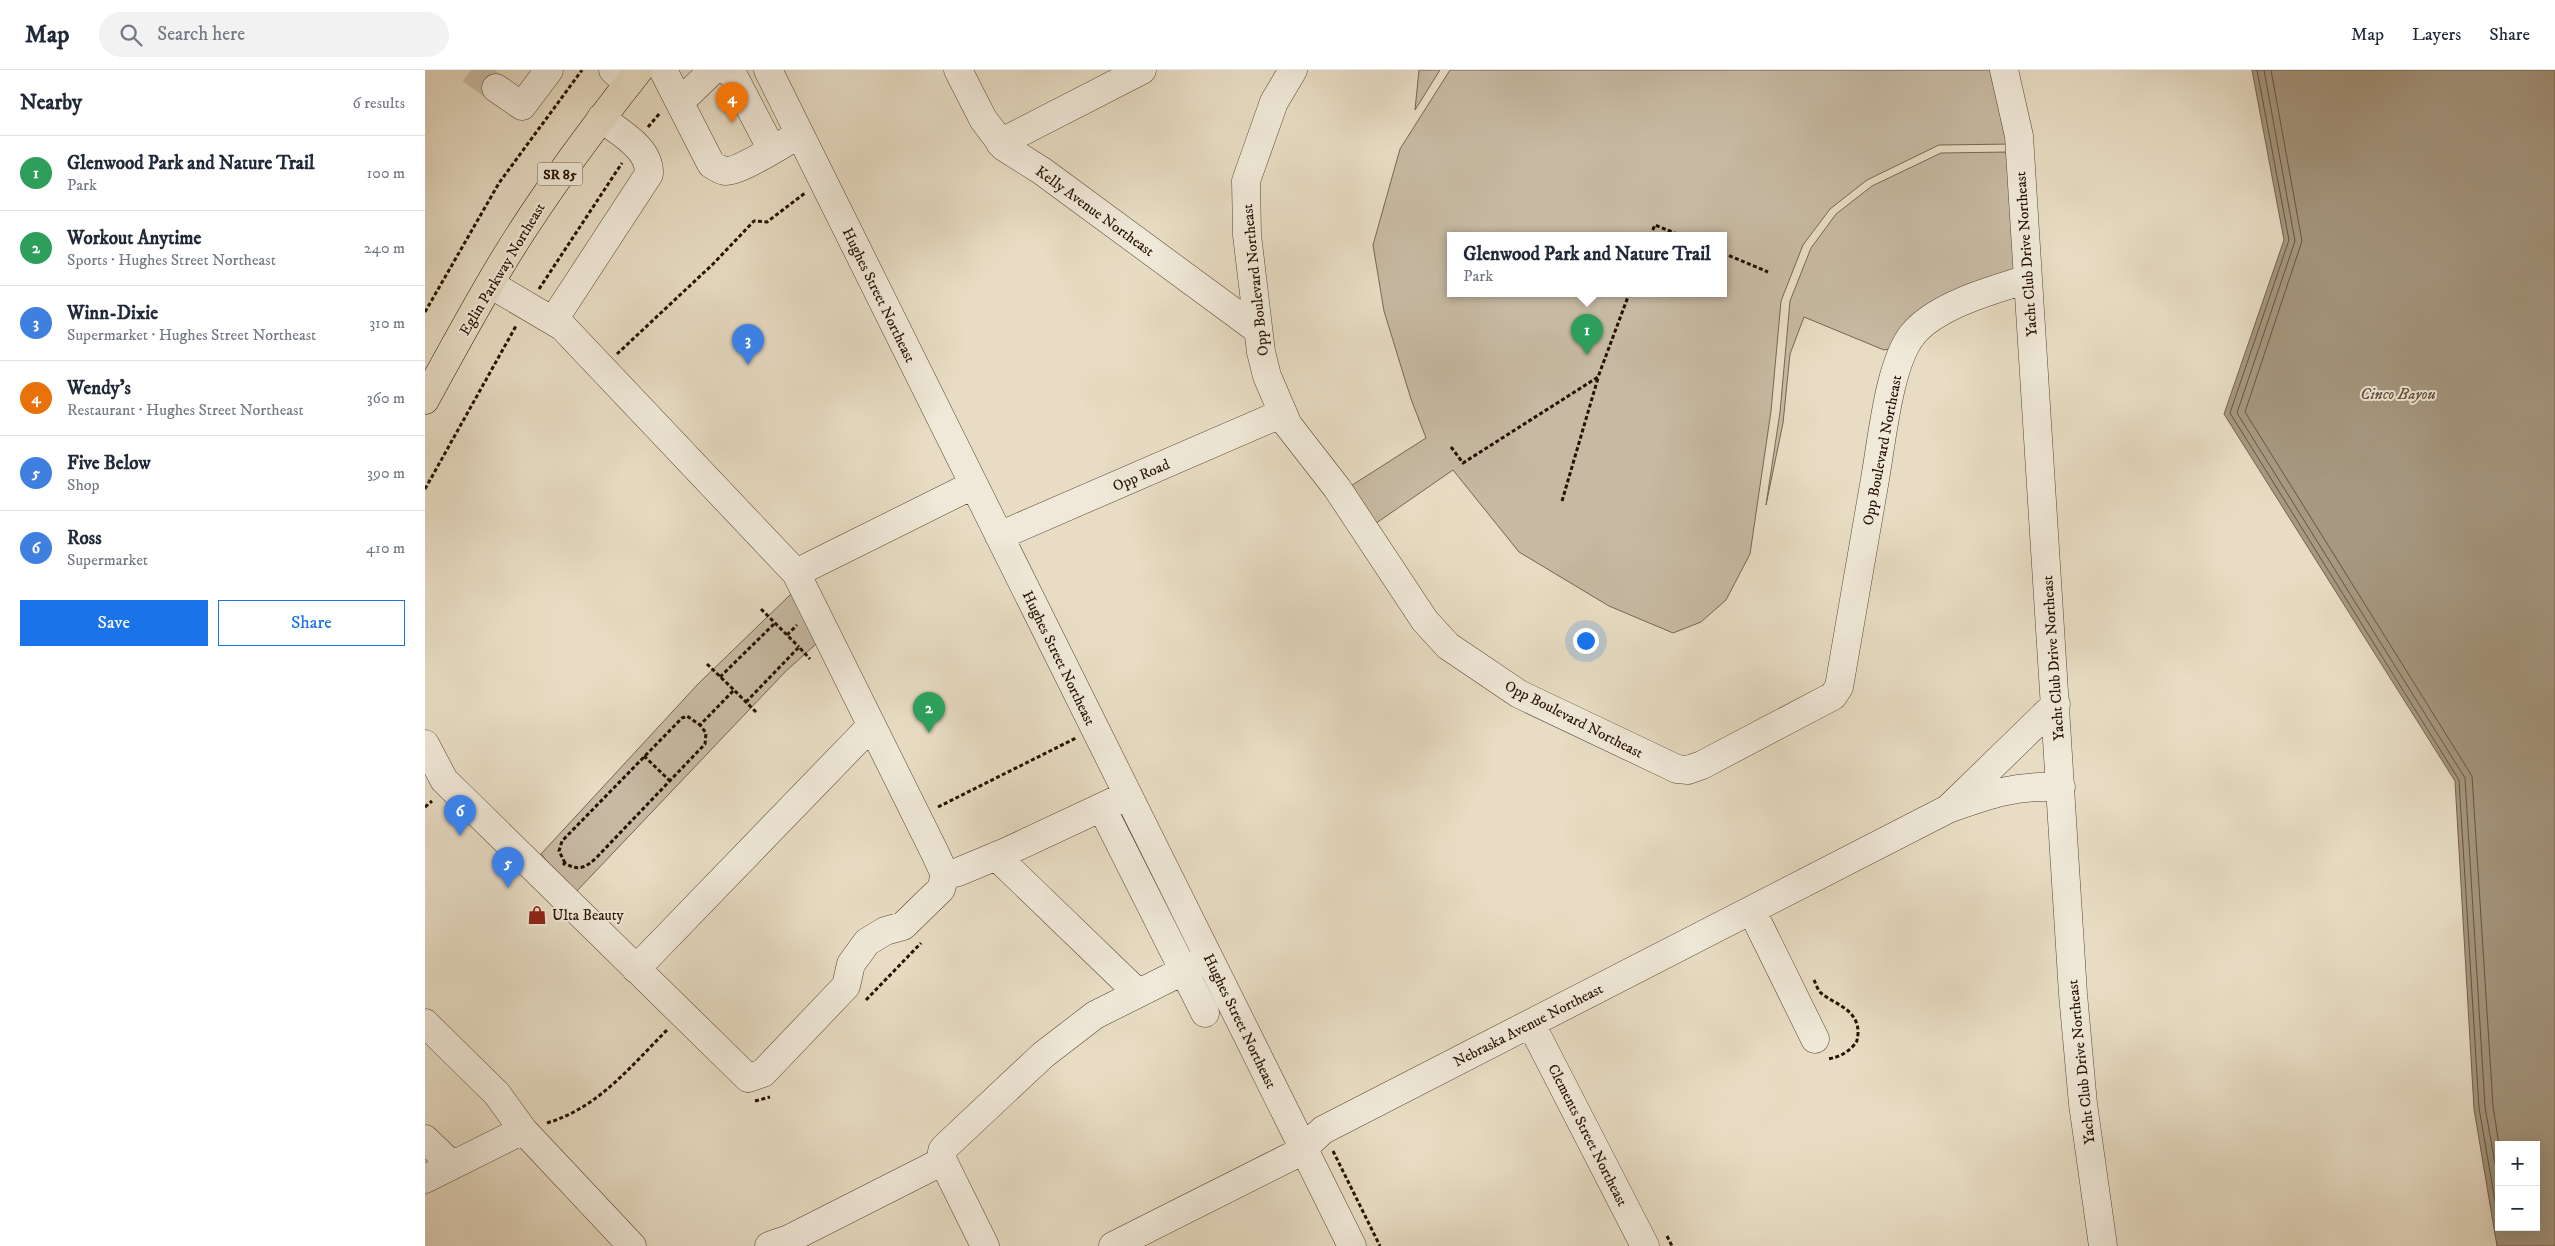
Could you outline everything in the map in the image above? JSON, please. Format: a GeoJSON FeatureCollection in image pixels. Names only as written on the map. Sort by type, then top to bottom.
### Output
{"type":"FeatureCollection","features":[{"type":"Feature","properties":{"kind":"highway","name":"Eglin Parkway Northeast"},"geometry":{"type":"LineString","coordinates":[[425,400],[490,284],[532,216],[601,118],[627,75]]}},
{"type":"Feature","properties":{"kind":"street"},"geometry":{"type":"LineString","coordinates":[[496,88],[522,106],[549,70]]}},
{"type":"Feature","properties":{"kind":"street"},"geometry":{"type":"LineString","coordinates":[[713,70],[673,88],[711,164],[715,167],[725,171],[737,168],[799,134]]}},
{"type":"Feature","properties":{"kind":"street"},"geometry":{"type":"LineString","coordinates":[[728,70],[734,77],[772,150]]}},
{"type":"Feature","properties":{"kind":"street","name":"Hughes Street Northeast"},"geometry":{"type":"LineString","coordinates":[[768,70],[1352,1246]]}},
{"type":"Feature","properties":{"kind":"street","name":"Kelly Avenue Northeast"},"geometry":{"type":"LineString","coordinates":[[958,70],[983,119],[1000,143],[1042,171],[1258,330]]}},
{"type":"Feature","properties":{"kind":"street"},"geometry":{"type":"LineString","coordinates":[[1000,143],[1103,79],[1142,70]]}},
{"type":"Feature","properties":{"kind":"street","name":"Opp Boulevard Northeast"},"geometry":{"type":"LineString","coordinates":[[1292,70],[1274,102],[1246,181],[1247,235],[1258,330],[1267,376],[1288,425],[1337,488],[1425,621],[1448,646],[1519,694],[1669,766],[1688,770],[1833,696],[1839,687],[1892,390],[1903,349],[1914,333],[1939,314],[1994,289],[2028,279]]}},
{"type":"Feature","properties":{"kind":"street","name":"Yacht Club Drive Northeast"},"geometry":{"type":"LineString","coordinates":[[2005,70],[2019,136],[2073,994],[2082,1095],[2103,1246]]}},
{"type":"Feature","properties":{"kind":"street"},"geometry":{"type":"LineString","coordinates":[[553,321],[649,174],[649,166],[644,153],[601,118]]}},
{"type":"Feature","properties":{"kind":"street"},"geometry":{"type":"LineString","coordinates":[[425,744],[433,782],[444,780],[556,873],[636,970],[743,1076],[752,1079],[763,1073],[846,986],[851,964],[867,942],[885,931],[903,926],[941,889],[945,875],[796,573],[563,327],[490,284]]}},
{"type":"Feature","properties":{"kind":"street","name":"Opp Road"},"geometry":{"type":"LineString","coordinates":[[999,536],[1283,414]]}},
{"type":"Feature","properties":{"kind":"street"},"geometry":{"type":"LineString","coordinates":[[796,573],[973,485]]}},
{"type":"Feature","properties":{"kind":"street","name":"Nebraska Avenue Northeast"},"geometry":{"type":"LineString","coordinates":[[1947,810],[2056,704]]}},
{"type":"Feature","properties":{"kind":"street"},"geometry":{"type":"LineString","coordinates":[[636,970],[871,726]]}},
{"type":"Feature","properties":{"kind":"street","name":"Nebraska Avenue Northeast"},"geometry":{"type":"LineString","coordinates":[[1113,1246],[1298,1153],[1317,1133],[1947,810],[1997,791],[2029,786],[2061,787]]}},
{"type":"Feature","properties":{"kind":"street"},"geometry":{"type":"LineString","coordinates":[[945,875],[958,872],[996,856],[1128,796]]}},
{"type":"Feature","properties":{"kind":"street"},"geometry":{"type":"LineString","coordinates":[[1102,808],[1205,1013]]}},
{"type":"Feature","properties":{"kind":"street"},"geometry":{"type":"LineString","coordinates":[[996,856],[1138,993]]}},
{"type":"Feature","properties":{"kind":"street"},"geometry":{"type":"LineString","coordinates":[[1752,911],[1815,1040]]}},
{"type":"Feature","properties":{"kind":"street"},"geometry":{"type":"LineString","coordinates":[[985,1246],[943,1161],[942,1151],[945,1147],[1043,1055],[1095,1014],[1209,958]]}},
{"type":"Feature","properties":{"kind":"street"},"geometry":{"type":"LineString","coordinates":[[425,1022],[497,1094],[523,1130],[631,1246]]}},
{"type":"Feature","properties":{"kind":"street","name":"Clements Street Northeast"},"geometry":{"type":"LineString","coordinates":[[1531,1024],[1645,1246]]}},
{"type":"Feature","properties":{"kind":"street"},"geometry":{"type":"LineString","coordinates":[[425,1179],[523,1130]]}},
{"type":"Feature","properties":{"kind":"street"},"geometry":{"type":"LineString","coordinates":[[425,1138],[452,1165]]}},
{"type":"Feature","properties":{"kind":"street"},"geometry":{"type":"LineString","coordinates":[[769,1246],[789,1238],[943,1161]]}},
{"type":"Feature","properties":{"kind":"path"},"geometry":{"type":"LineString","coordinates":[[425,312],[499,183],[582,70]]}},
{"type":"Feature","properties":{"kind":"path"},"geometry":{"type":"LineString","coordinates":[[425,489],[527,306],[673,88]]}},
{"type":"Feature","properties":{"kind":"path"},"geometry":{"type":"LineString","coordinates":[[602,368],[713,264],[754,221],[767,222],[822,179]]}},
{"type":"Feature","properties":{"kind":"path"},"geometry":{"type":"LineString","coordinates":[[1652,232],[1655,225],[1672,232]]}},
{"type":"Feature","properties":{"kind":"path"},"geometry":{"type":"LineString","coordinates":[[1727,255],[1768,272]]}},
{"type":"Feature","properties":{"kind":"path"},"geometry":{"type":"LineString","coordinates":[[1562,502],[1598,378],[1628,297]]}},
{"type":"Feature","properties":{"kind":"path"},"geometry":{"type":"LineString","coordinates":[[1451,446],[1463,463],[1598,378]]}},
{"type":"Feature","properties":{"kind":"path"},"geometry":{"type":"LineString","coordinates":[[761,609],[811,658]]}},
{"type":"Feature","properties":{"kind":"path"},"geometry":{"type":"LineString","coordinates":[[720,677],[775,623]]}},
{"type":"Feature","properties":{"kind":"path"},"geometry":{"type":"LineString","coordinates":[[746,702],[799,647]]}},
{"type":"Feature","properties":{"kind":"path"},"geometry":{"type":"LineString","coordinates":[[707,664],[757,713]]}},
{"type":"Feature","properties":{"kind":"path"},"geometry":{"type":"LineString","coordinates":[[700,725],[734,690]]}},
{"type":"Feature","properties":{"kind":"path"},"geometry":{"type":"LineString","coordinates":[[687,716],[693,718],[700,725],[706,733],[705,744],[589,865],[556,873],[562,841],[644,756],[682,718],[687,716]]}},
{"type":"Feature","properties":{"kind":"path"},"geometry":{"type":"LineString","coordinates":[[938,806],[1094,728]]}},
{"type":"Feature","properties":{"kind":"path"},"geometry":{"type":"LineString","coordinates":[[644,756],[670,781]]}},
{"type":"Feature","properties":{"kind":"path"},"geometry":{"type":"LineString","coordinates":[[425,807],[433,782]]}},
{"type":"Feature","properties":{"kind":"path"},"geometry":{"type":"LineString","coordinates":[[934,798],[942,814]]}},
{"type":"Feature","properties":{"kind":"path"},"geometry":{"type":"LineString","coordinates":[[860,1005],[922,942]]}},
{"type":"Feature","properties":{"kind":"path"},"geometry":{"type":"LineString","coordinates":[[523,1130],[561,1119],[591,1103],[607,1090],[671,1025]]}},
{"type":"Feature","properties":{"kind":"path"},"geometry":{"type":"LineString","coordinates":[[749,1098],[753,1101],[761,1101],[771,1096]]}},
{"type":"Feature","properties":{"kind":"shaded area"},"geometry":{"type":"Polygon","coordinates":[[[1419,70],[1440,70],[1415,110],[1419,70]]]}},
{"type":"Feature","properties":{"kind":"shaded area"},"geometry":{"type":"Polygon","coordinates":[[[1450,70],[1995,70],[2013,144],[1939,145],[1867,180],[1830,209],[1803,245],[1781,301],[1771,411],[1750,554],[1726,600],[1701,622],[1673,633],[1609,606],[1519,552],[1453,470],[1372,526],[1346,489],[1426,438],[1411,399],[1384,311],[1373,245],[1400,149],[1450,70]]]}},
{"type":"Feature","properties":{"kind":"shaded area"},"geometry":{"type":"Polygon","coordinates":[[[2009,152],[2017,273],[1893,348],[1884,350],[1804,317],[1790,354],[1783,423],[1766,505],[1780,412],[1790,301],[1811,248],[1836,214],[1872,186],[1941,153],[2009,152]]]}},
{"type":"Feature","properties":{"kind":"shaded area"},"geometry":{"type":"Polygon","coordinates":[[[792,593],[812,624],[816,644],[785,672],[574,894],[541,854],[698,684],[792,593]]]}},
{"type":"Feature","properties":{"kind":"water","name":"Cinco Bayou"},"geometry":{"type":"Polygon","coordinates":[[[2252,70],[2555,70],[2555,1246],[2497,1246],[2474,1109],[2455,781],[2224,414],[2284,240],[2252,70]]]}},
{"type":"Feature","properties":{"kind":"tunnel"},"geometry":{"type":"LineString","coordinates":[[471,70],[496,88]]}},
{"type":"Feature","properties":{"kind":"place","name":"Wendy's"},"geometry":{"type":"Point","coordinates":[732,123]}},
{"type":"Feature","properties":{"kind":"place","name":"Glenwood Park and Nature Trail"},"geometry":{"type":"Point","coordinates":[1587,355]}},
{"type":"Feature","properties":{"kind":"place","name":"Winn-Dixie"},"geometry":{"type":"Point","coordinates":[748,365]}},
{"type":"Feature","properties":{"kind":"place","name":"Workout Anytime"},"geometry":{"type":"Point","coordinates":[929,733]}},
{"type":"Feature","properties":{"kind":"place","name":"Ross"},"geometry":{"type":"Point","coordinates":[460,836]}},
{"type":"Feature","properties":{"kind":"place","name":"Five Below"},"geometry":{"type":"Point","coordinates":[508,888]}},
{"type":"Feature","properties":{"kind":"place","name":"Ulta Beauty"},"geometry":{"type":"Point","coordinates":[537,915]}}]}
